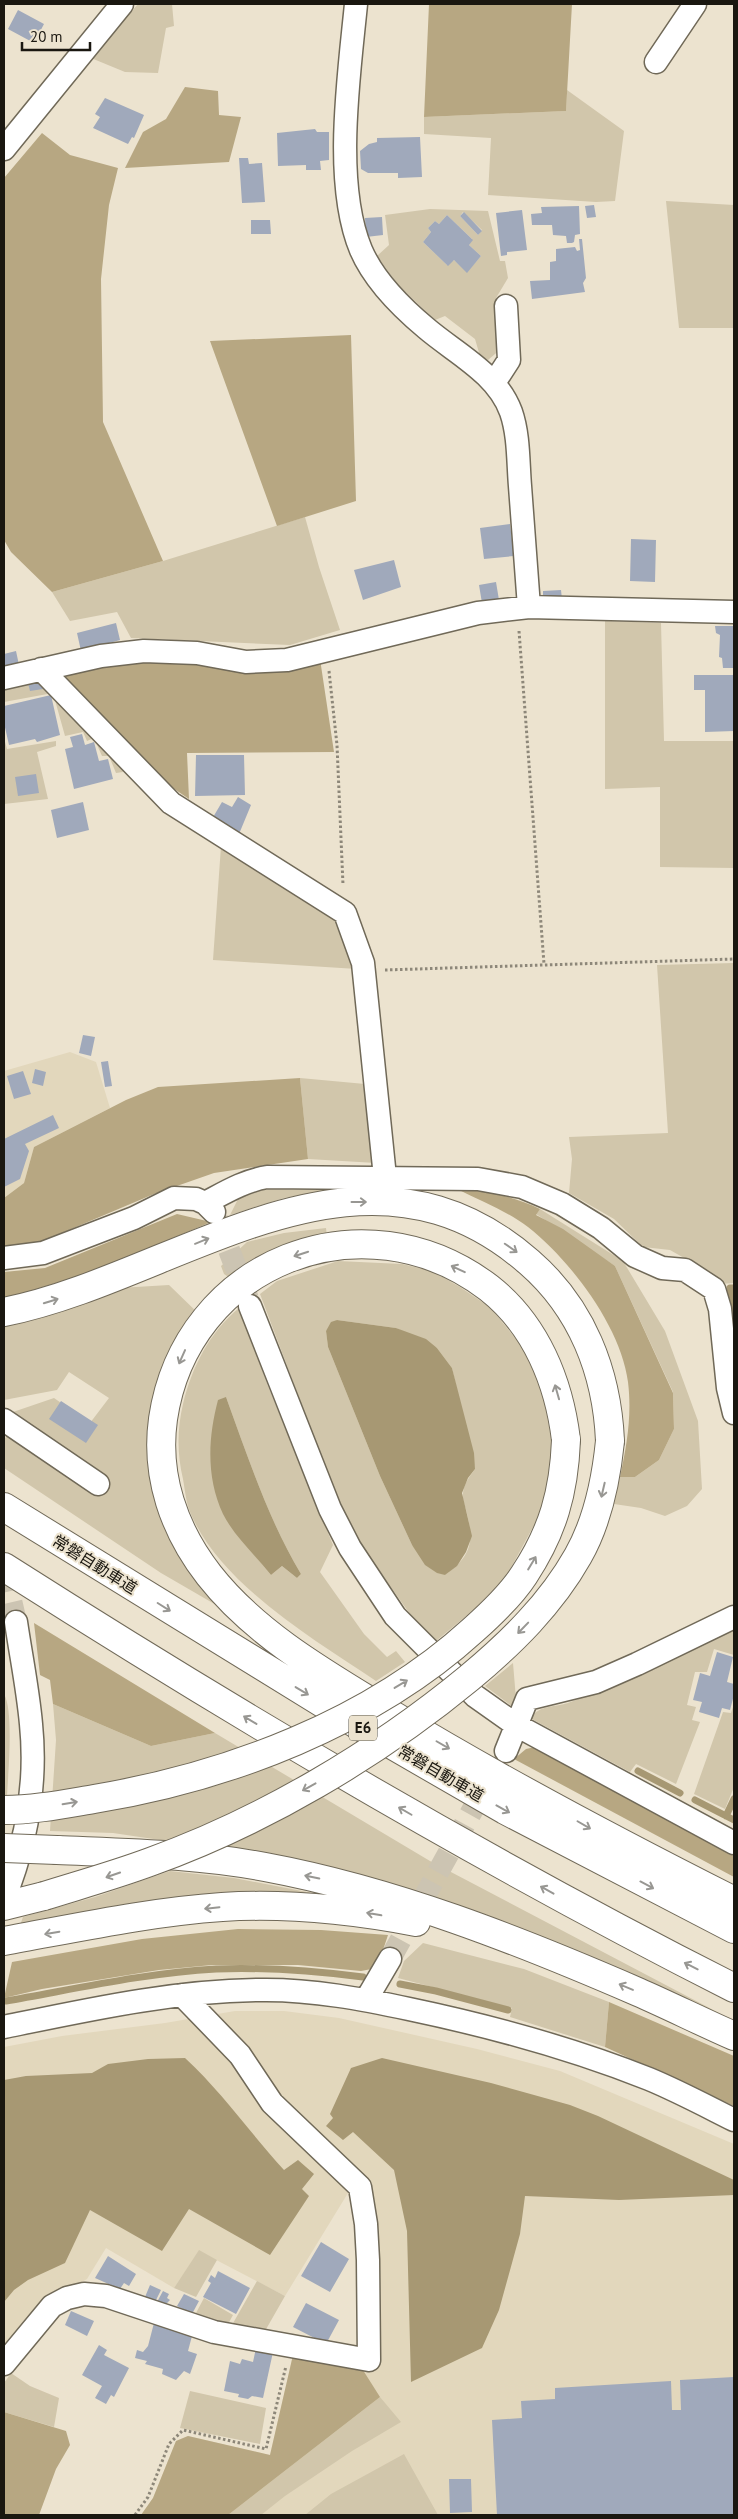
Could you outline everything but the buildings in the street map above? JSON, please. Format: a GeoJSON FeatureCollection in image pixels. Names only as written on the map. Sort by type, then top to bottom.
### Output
{"type":"FeatureCollection","features":[{"type":"Feature","properties":{"kind":"highway"},"geometry":{"type":"LineString","coordinates":[[4,1312],[71,1295],[204,1241],[283,1213],[316,1205],[348,1202],[379,1202],[419,1207],[466,1221],[493,1235],[540,1271],[560,1294],[578,1320],[597,1362],[608,1410],[610,1441],[607,1472],[600,1500],[580,1554],[566,1577],[522,1630],[452,1692],[412,1722],[368,1751],[266,1810],[152,1862],[44,1896],[4,1906]]}},
{"type":"Feature","properties":{"kind":"highway"},"geometry":{"type":"LineString","coordinates":[[4,1810],[64,1804],[112,1796],[201,1776],[279,1748],[316,1731],[406,1682],[459,1643],[484,1621],[523,1576],[551,1526],[560,1499],[565,1472],[566,1440],[562,1410],[555,1382],[543,1356],[524,1326],[491,1290],[466,1273],[436,1258],[400,1248],[370,1244],[339,1245],[308,1251],[280,1260],[256,1273],[233,1290],[198,1328],[184,1351],[165,1404],[161,1431],[161,1461],[166,1490],[175,1520],[192,1552],[232,1601],[282,1644],[339,1682],[427,1735],[557,1810],[734,1901]]}},
{"type":"Feature","properties":{"kind":"highway","name":"常磐自動車道"},"geometry":{"type":"LineString","coordinates":[[4,1507],[363,1728],[505,1810],[734,1929]]}},
{"type":"Feature","properties":{"kind":"highway"},"geometry":{"type":"LineString","coordinates":[[4,1567],[140,1654],[308,1755],[463,1844],[634,1938],[734,1988]]}},
{"type":"Feature","properties":{"kind":"highway"},"geometry":{"type":"LineString","coordinates":[[4,1848],[206,1858],[264,1866],[322,1879],[429,1910],[525,1946],[640,1993],[734,2036]]}},
{"type":"Feature","properties":{"kind":"highway"},"geometry":{"type":"LineString","coordinates":[[4,1900],[44,1896]]}},
{"type":"Feature","properties":{"kind":"highway"},"geometry":{"type":"LineString","coordinates":[[4,1941],[179,1911],[224,1907],[275,1906],[357,1911],[525,1946]]}},
{"type":"Feature","properties":{"kind":"street"},"geometry":{"type":"LineString","coordinates":[[4,149],[122,4]]}},
{"type":"Feature","properties":{"kind":"street"},"geometry":{"type":"LineString","coordinates":[[356,4],[345,122],[349,215],[361,251],[371,269],[392,295],[421,324],[473,364],[494,384],[511,412],[517,446],[522,608]]}},
{"type":"Feature","properties":{"kind":"street"},"geometry":{"type":"LineString","coordinates":[[656,62],[695,4]]}},
{"type":"Feature","properties":{"kind":"street"},"geometry":{"type":"LineString","coordinates":[[494,384],[509,360],[506,306]]}},
{"type":"Feature","properties":{"kind":"street"},"geometry":{"type":"LineString","coordinates":[[4,678],[101,656],[144,651],[197,653],[246,662],[287,660],[478,613],[522,608],[734,612]]}},
{"type":"Feature","properties":{"kind":"street"},"geometry":{"type":"LineString","coordinates":[[42,669],[171,804],[345,913],[364,970],[385,1177]]}},
{"type":"Feature","properties":{"kind":"street"},"geometry":{"type":"LineString","coordinates":[[4,1258],[44,1253],[134,1218],[174,1198],[196,1199],[209,1207],[236,1186],[267,1177],[478,1179],[522,1187],[562,1204],[601,1228],[635,1256],[662,1268],[685,1270],[714,1290],[720,1309],[728,1388],[734,1413]]}},
{"type":"Feature","properties":{"kind":"street"},"geometry":{"type":"LineString","coordinates":[[250,1306],[330,1510],[374,1587],[396,1616],[475,1696],[516,1725],[734,1843]]}},
{"type":"Feature","properties":{"kind":"street"},"geometry":{"type":"LineString","coordinates":[[4,1420],[98,1484]]}},
{"type":"Feature","properties":{"kind":"street"},"geometry":{"type":"LineString","coordinates":[[506,1751],[528,1699],[596,1682],[638,1664],[734,1617]]}},
{"type":"Feature","properties":{"kind":"street"},"geometry":{"type":"LineString","coordinates":[[4,1900],[26,1827],[31,1786],[32,1724],[16,1622]]}},
{"type":"Feature","properties":{"kind":"street"},"geometry":{"type":"LineString","coordinates":[[4,1658],[23,1670]]}},
{"type":"Feature","properties":{"kind":"street"},"geometry":{"type":"LineString","coordinates":[[366,2000],[390,1959]]}},
{"type":"Feature","properties":{"kind":"street"},"geometry":{"type":"LineString","coordinates":[[4,2027],[151,1997],[267,1990],[366,2000],[504,2032],[582,2054],[650,2080],[734,2120]]}},
{"type":"Feature","properties":{"kind":"street"},"geometry":{"type":"LineString","coordinates":[[4,2364],[52,2306],[67,2298],[84,2294],[106,2296],[214,2332],[368,2360],[368,2260],[360,2187],[272,2103],[240,2055],[182,1995]]}},
{"type":"Feature","properties":{"kind":"path"},"geometry":{"type":"LineString","coordinates":[[522,608],[522,654],[530,800],[544,964]]}},
{"type":"Feature","properties":{"kind":"path"},"geometry":{"type":"LineString","coordinates":[[326,649],[336,745],[339,846],[345,913]]}},
{"type":"Feature","properties":{"kind":"path"},"geometry":{"type":"LineString","coordinates":[[364,970],[734,959]]}},
{"type":"Feature","properties":{"kind":"path"},"geometry":{"type":"LineString","coordinates":[[135,2515],[148,2497],[169,2444],[183,2430],[266,2449],[290,2347]]}},
{"type":"Feature","properties":{"kind":"shaded area"},"geometry":{"type":"Polygon","coordinates":[[[138,4],[172,4],[174,26],[166,28],[158,73],[125,72],[91,58],[138,4]]]}},
{"type":"Feature","properties":{"kind":"shaded area"},"geometry":{"type":"Polygon","coordinates":[[[429,4],[572,4],[566,111],[424,117],[429,4]]]}},
{"type":"Feature","properties":{"kind":"shaded area"},"geometry":{"type":"Polygon","coordinates":[[[185,87],[218,91],[219,115],[241,117],[229,162],[125,168],[143,132],[166,119],[185,87]]]}},
{"type":"Feature","properties":{"kind":"shaded area"},"geometry":{"type":"Polygon","coordinates":[[[567,90],[624,131],[615,201],[596,202],[488,195],[491,138],[424,134],[424,117],[566,111],[567,90]]]}},
{"type":"Feature","properties":{"kind":"shaded area"},"geometry":{"type":"Polygon","coordinates":[[[42,133],[70,155],[118,168],[109,205],[101,279],[103,422],[163,561],[52,592],[11,552],[4,540],[4,178],[42,133]]]}},
{"type":"Feature","properties":{"kind":"shaded area"},"geometry":{"type":"Polygon","coordinates":[[[666,201],[734,205],[734,328],[679,328],[666,201]]]}},
{"type":"Feature","properties":{"kind":"shaded area"},"geometry":{"type":"Polygon","coordinates":[[[430,209],[488,211],[500,261],[505,261],[508,278],[496,298],[502,348],[488,360],[480,356],[475,339],[445,316],[435,320],[398,285],[377,256],[389,245],[385,215],[430,209]],[[463,212],[460,216],[478,235],[482,230],[463,212]],[[447,215],[439,224],[435,221],[428,228],[431,232],[423,242],[447,265],[454,260],[467,272],[481,256],[469,245],[472,239],[447,215]]]}},
{"type":"Feature","properties":{"kind":"shaded area"},"geometry":{"type":"Polygon","coordinates":[[[351,335],[356,501],[277,526],[210,341],[351,335]]]}},
{"type":"Feature","properties":{"kind":"shaded area"},"geometry":{"type":"Polygon","coordinates":[[[305,517],[340,630],[290,645],[131,638],[117,612],[70,621],[52,592],[163,561],[305,517]]]}},
{"type":"Feature","properties":{"kind":"shaded area"},"geometry":{"type":"Polygon","coordinates":[[[605,621],[661,623],[664,741],[734,741],[734,868],[660,867],[660,787],[605,789],[605,621]]]}},
{"type":"Feature","properties":{"kind":"shaded area"},"geometry":{"type":"Polygon","coordinates":[[[320,659],[334,752],[187,753],[189,799],[170,786],[61,679],[63,674],[118,663],[160,660],[248,671],[320,659]]]}},
{"type":"Feature","properties":{"kind":"shaded area"},"geometry":{"type":"Polygon","coordinates":[[[45,679],[120,764],[123,772],[116,773],[109,756],[102,756],[94,738],[87,741],[83,732],[65,736],[53,693],[4,702],[4,687],[45,679]]]}},
{"type":"Feature","properties":{"kind":"shaded area"},"geometry":{"type":"Polygon","coordinates":[[[4,738],[7,749],[56,741],[56,746],[37,752],[48,799],[4,804],[4,738]]]}},
{"type":"Feature","properties":{"kind":"shaded area"},"geometry":{"type":"Polygon","coordinates":[[[221,846],[340,918],[357,969],[213,960],[221,846]]]}},
{"type":"Feature","properties":{"kind":"shaded area"},"geometry":{"type":"Polygon","coordinates":[[[734,963],[734,1283],[721,1284],[700,1267],[670,1250],[643,1247],[614,1219],[569,1193],[572,1159],[569,1137],[668,1133],[657,965],[734,963]]]}},
{"type":"Feature","properties":{"kind":"shaded area"},"geometry":{"type":"Polygon","coordinates":[[[70,1052],[96,1062],[110,1108],[34,1147],[24,1183],[4,1198],[4,1071],[70,1052]]]}},
{"type":"Feature","properties":{"kind":"shaded area"},"geometry":{"type":"Polygon","coordinates":[[[300,1078],[365,1084],[376,1163],[308,1159],[300,1078]]]}},
{"type":"Feature","properties":{"kind":"shaded area"},"geometry":{"type":"Polygon","coordinates":[[[300,1078],[308,1159],[214,1173],[154,1194],[38,1243],[4,1246],[4,1198],[24,1183],[34,1147],[126,1100],[158,1087],[300,1078]]]}},
{"type":"Feature","properties":{"kind":"shaded area"},"geometry":{"type":"Polygon","coordinates":[[[457,1189],[500,1195],[540,1209],[536,1215],[563,1229],[615,1266],[673,1393],[674,1429],[659,1460],[635,1477],[620,1477],[628,1430],[628,1382],[623,1361],[605,1318],[577,1276],[528,1227],[494,1206],[457,1189]]]}},
{"type":"Feature","properties":{"kind":"shaded area"},"geometry":{"type":"Polygon","coordinates":[[[258,1190],[328,1190],[284,1198],[230,1215],[239,1197],[258,1190]]]}},
{"type":"Feature","properties":{"kind":"shaded area"},"geometry":{"type":"Polygon","coordinates":[[[540,1209],[623,1261],[665,1331],[698,1421],[702,1489],[687,1506],[665,1516],[641,1508],[614,1504],[620,1477],[635,1477],[659,1460],[674,1429],[673,1392],[615,1266],[536,1214],[540,1209]]]}},
{"type":"Feature","properties":{"kind":"shaded area"},"geometry":{"type":"Polygon","coordinates":[[[177,1214],[211,1222],[95,1271],[4,1299],[4,1272],[45,1268],[177,1214]]]}},
{"type":"Feature","properties":{"kind":"shaded area"},"geometry":{"type":"Polygon","coordinates":[[[326,1228],[327,1237],[293,1242],[267,1255],[233,1280],[224,1274],[221,1266],[247,1242],[284,1233],[326,1228]]]}},
{"type":"Feature","properties":{"kind":"shaded area"},"geometry":{"type":"Polygon","coordinates":[[[338,1261],[402,1264],[432,1271],[491,1308],[532,1359],[543,1395],[552,1442],[551,1471],[539,1516],[507,1575],[483,1602],[436,1641],[410,1614],[360,1544],[332,1485],[260,1294],[277,1281],[338,1261]],[[337,1320],[326,1331],[328,1347],[380,1476],[412,1545],[445,1575],[460,1562],[465,1555],[470,1541],[463,1491],[465,1484],[475,1469],[452,1368],[437,1348],[396,1328],[337,1320]]]}},
{"type":"Feature","properties":{"kind":"shaded area"},"geometry":{"type":"Polygon","coordinates":[[[169,1285],[201,1316],[152,1451],[230,1613],[161,1573],[4,1468],[4,1439],[7,1436],[106,1479],[13,1412],[54,1398],[90,1423],[109,1398],[69,1372],[57,1390],[4,1400],[4,1320],[56,1312],[119,1288],[169,1285]]]}},
{"type":"Feature","properties":{"kind":"shaded area"},"geometry":{"type":"Polygon","coordinates":[[[239,1308],[268,1386],[333,1545],[320,1572],[364,1634],[387,1657],[396,1651],[405,1662],[376,1681],[297,1628],[245,1586],[223,1563],[204,1538],[190,1512],[178,1442],[181,1413],[191,1377],[197,1364],[210,1340],[239,1308]],[[226,1397],[237,1534],[271,1575],[282,1566],[297,1578],[301,1574],[278,1532],[226,1397]]]}},
{"type":"Feature","properties":{"kind":"shaded area"},"geometry":{"type":"Polygon","coordinates":[[[337,1320],[396,1328],[426,1339],[437,1348],[452,1368],[474,1453],[475,1469],[468,1478],[462,1493],[472,1536],[466,1552],[457,1566],[445,1575],[437,1573],[425,1565],[412,1545],[380,1476],[328,1347],[326,1331],[331,1322],[337,1320]]]}},
{"type":"Feature","properties":{"kind":"shaded area"},"geometry":{"type":"Polygon","coordinates":[[[226,1397],[278,1532],[301,1574],[297,1578],[282,1566],[271,1575],[233,1530],[217,1500],[211,1472],[212,1429],[218,1400],[226,1397]]]}},
{"type":"Feature","properties":{"kind":"shaded area"},"geometry":{"type":"Polygon","coordinates":[[[34,1623],[215,1733],[151,1746],[53,1704],[50,1680],[40,1675],[34,1623]]]}},
{"type":"Feature","properties":{"kind":"shaded area"},"geometry":{"type":"Polygon","coordinates":[[[734,1627],[734,1655],[714,1649],[707,1672],[695,1672],[687,1705],[696,1707],[692,1720],[700,1722],[676,1784],[636,1764],[630,1772],[530,1718],[543,1708],[568,1703],[610,1686],[734,1627]]]}},
{"type":"Feature","properties":{"kind":"shaded area"},"geometry":{"type":"Polygon","coordinates":[[[513,1663],[516,1699],[513,1707],[485,1686],[513,1663]]]}},
{"type":"Feature","properties":{"kind":"shaded area"},"geometry":{"type":"Polygon","coordinates":[[[4,1694],[7,1702],[10,1728],[7,1797],[4,1797],[4,1694]]]}},
{"type":"Feature","properties":{"kind":"shaded area"},"geometry":{"type":"Polygon","coordinates":[[[53,1704],[151,1746],[215,1733],[430,1861],[719,2013],[710,2013],[267,1856],[113,1833],[50,1831],[56,1740],[53,1704]]]}},
{"type":"Feature","properties":{"kind":"shaded area"},"geometry":{"type":"Polygon","coordinates":[[[734,1704],[734,1787],[725,1809],[694,1794],[723,1712],[731,1713],[734,1704]]]}},
{"type":"Feature","properties":{"kind":"shaded area"},"geometry":{"type":"Polygon","coordinates":[[[535,1747],[734,1856],[734,1877],[514,1759],[526,1749],[535,1747]]]}},
{"type":"Feature","properties":{"kind":"shaded area"},"geometry":{"type":"Polygon","coordinates":[[[170,1871],[234,1878],[328,1896],[18,1931],[23,1917],[95,1897],[170,1871]]]}},
{"type":"Feature","properties":{"kind":"shaded area"},"geometry":{"type":"Polygon","coordinates":[[[238,1929],[321,1930],[388,1935],[377,1968],[361,1971],[298,1965],[212,1965],[159,1970],[42,1989],[4,1998],[12,1962],[142,1939],[238,1929]]]}},
{"type":"Feature","properties":{"kind":"shaded area"},"geometry":{"type":"Polygon","coordinates":[[[423,1943],[524,1969],[609,2002],[605,2047],[510,2017],[512,2008],[398,1978],[404,1961],[423,1943]]]}},
{"type":"Feature","properties":{"kind":"shaded area"},"geometry":{"type":"Polygon","coordinates":[[[609,2002],[734,2056],[734,2106],[605,2047],[609,2002]]]}},
{"type":"Feature","properties":{"kind":"shaded area"},"geometry":{"type":"Polygon","coordinates":[[[235,2011],[284,2011],[339,2018],[477,2049],[560,2071],[734,2144],[734,2515],[141,2515],[153,2498],[176,2441],[188,2436],[270,2455],[293,2355],[361,2366],[361,2261],[355,2255],[356,2226],[348,2193],[285,2296],[199,2251],[174,2288],[106,2248],[87,2279],[75,2286],[4,2352],[4,2047],[62,2036],[165,2023],[235,2011]]]}},
{"type":"Feature","properties":{"kind":"shaded area"},"geometry":{"type":"Polygon","coordinates":[[[185,2058],[224,2099],[284,2170],[298,2160],[314,2174],[302,2189],[309,2196],[270,2255],[189,2209],[162,2251],[90,2210],[65,2263],[28,2280],[14,2290],[4,2302],[4,2080],[26,2076],[92,2073],[108,2064],[148,2059],[185,2058]]]}},
{"type":"Feature","properties":{"kind":"shaded area"},"geometry":{"type":"Polygon","coordinates":[[[382,2058],[491,2083],[570,2105],[598,2116],[734,2180],[734,2195],[619,2200],[525,2196],[520,2234],[499,2310],[482,2348],[411,2382],[407,2231],[394,2170],[353,2132],[343,2140],[326,2126],[333,2118],[330,2114],[351,2068],[382,2058]]]}},
{"type":"Feature","properties":{"kind":"shaded area"},"geometry":{"type":"Polygon","coordinates":[[[199,2250],[217,2260],[196,2297],[174,2288],[199,2250]]]}},
{"type":"Feature","properties":{"kind":"shaded area"},"geometry":{"type":"Polygon","coordinates":[[[257,2281],[285,2296],[265,2331],[232,2325],[257,2281]]]}},
{"type":"Feature","properties":{"kind":"shaded area"},"geometry":{"type":"Polygon","coordinates":[[[204,2298],[233,2315],[227,2326],[196,2313],[204,2298]]]}},
{"type":"Feature","properties":{"kind":"shaded area"},"geometry":{"type":"Polygon","coordinates":[[[293,2355],[361,2367],[380,2397],[228,2515],[141,2515],[153,2498],[176,2441],[188,2436],[270,2455],[293,2355]]]}},
{"type":"Feature","properties":{"kind":"shaded area"},"geometry":{"type":"Polygon","coordinates":[[[11,2373],[30,2386],[59,2398],[54,2427],[4,2412],[4,2383],[11,2373]]]}},
{"type":"Feature","properties":{"kind":"shaded area"},"geometry":{"type":"Polygon","coordinates":[[[190,2391],[266,2408],[260,2444],[180,2428],[190,2391]]]}},
{"type":"Feature","properties":{"kind":"shaded area"},"geometry":{"type":"Polygon","coordinates":[[[380,2397],[401,2422],[352,2451],[285,2496],[261,2515],[228,2515],[380,2397]]]}},
{"type":"Feature","properties":{"kind":"shaded area"},"geometry":{"type":"Polygon","coordinates":[[[4,2412],[66,2431],[70,2445],[56,2469],[39,2515],[4,2515],[4,2412]]]}},
{"type":"Feature","properties":{"kind":"shaded area"},"geometry":{"type":"Polygon","coordinates":[[[404,2454],[438,2515],[305,2515],[331,2494],[404,2454]]]}},
{"type":"Feature","properties":{"kind":"waterway"},"geometry":{"type":"LineString","coordinates":[[734,1288],[730,1288],[734,1315]]}},
{"type":"Feature","properties":{"kind":"waterway"},"geometry":{"type":"LineString","coordinates":[[638,1771],[680,1793]]}},
{"type":"Feature","properties":{"kind":"waterway"},"geometry":{"type":"LineString","coordinates":[[726,1816],[734,1799]]}},
{"type":"Feature","properties":{"kind":"waterway"},"geometry":{"type":"LineString","coordinates":[[695,1800],[734,1820]]}},
{"type":"Feature","properties":{"kind":"waterway"},"geometry":{"type":"LineString","coordinates":[[6,2001],[163,1974],[216,1969],[290,1970],[363,1977]]}},
{"type":"Feature","properties":{"kind":"waterway"},"geometry":{"type":"LineString","coordinates":[[400,1984],[436,1991],[508,2010]]}},
{"type":"Feature","properties":{"kind":"tunnel"},"geometry":{"type":"LineString","coordinates":[[217,1219],[248,1299]]}},
{"type":"Feature","properties":{"kind":"tunnel"},"geometry":{"type":"LineString","coordinates":[[4,1570],[16,1622]]}},
{"type":"Feature","properties":{"kind":"tunnel"},"geometry":{"type":"LineString","coordinates":[[390,1959],[488,1782]]}}]}
